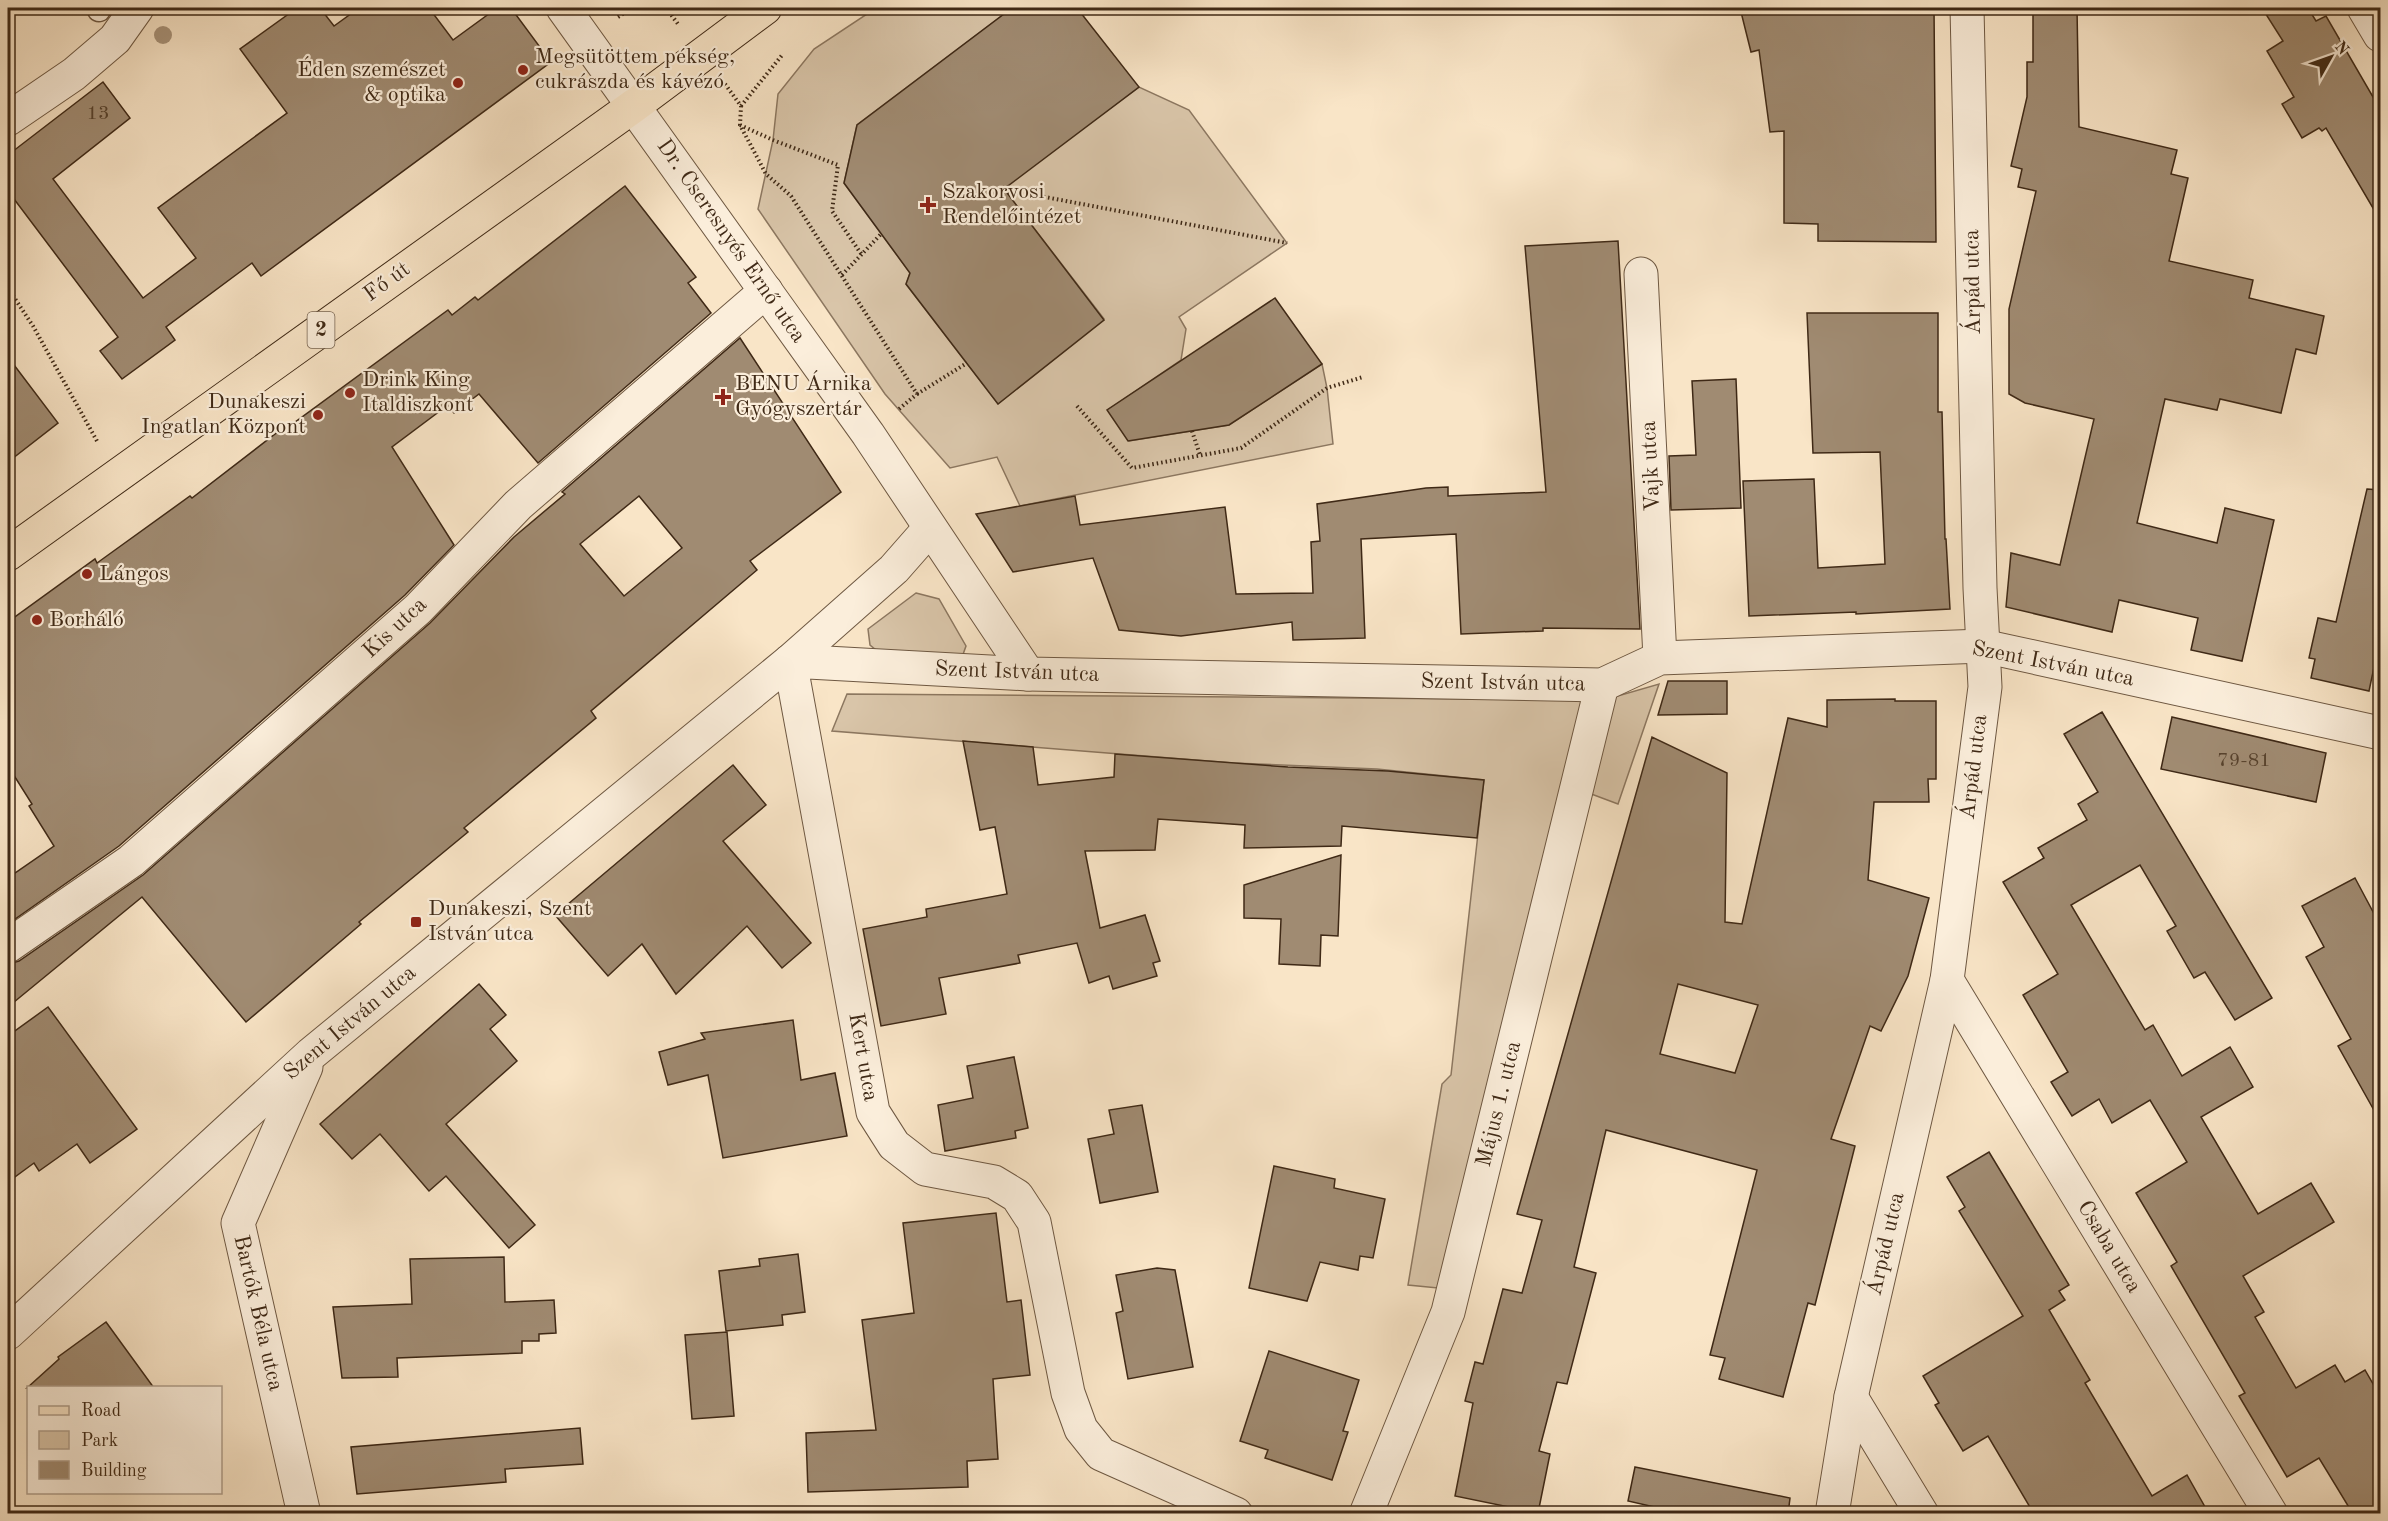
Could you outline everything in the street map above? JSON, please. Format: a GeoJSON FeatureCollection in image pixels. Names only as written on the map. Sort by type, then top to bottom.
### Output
{"type":"FeatureCollection","features":[{"type":"Feature","properties":{"kind":"main road","name":"Fő út"},"geometry":{"type":"LineString","coordinates":[[8,554],[635,105],[765,8]]}},
{"type":"Feature","properties":{"kind":"street"},"geometry":{"type":"LineString","coordinates":[[14,110],[74,74],[115,39],[137,8]]}},
{"type":"Feature","properties":{"kind":"street","name":"Dr. Cseresnyés Ernő utca"},"geometry":{"type":"LineString","coordinates":[[564,8],[868,434],[1028,674]]}},
{"type":"Feature","properties":{"kind":"street","name":"Árpád utca"},"geometry":{"type":"LineString","coordinates":[[1832,1514],[1851,1398],[1947,980],[1984,687],[1967,8]]}},
{"type":"Feature","properties":{"kind":"street"},"geometry":{"type":"LineString","coordinates":[[2364,8],[2380,35]]}},
{"type":"Feature","properties":{"kind":"street","name":"Vajk utca"},"geometry":{"type":"LineString","coordinates":[[1641,274],[1660,658]]}},
{"type":"Feature","properties":{"kind":"street","name":"Kis utca"},"geometry":{"type":"LineString","coordinates":[[8,946],[131,861],[418,609],[518,505],[766,291]]}},
{"type":"Feature","properties":{"kind":"street","name":"Szent István utca"},"geometry":{"type":"LineString","coordinates":[[8,1333],[311,1054],[790,661],[894,569],[930,528]]}},
{"type":"Feature","properties":{"kind":"street","name":"Szent István utca"},"geometry":{"type":"LineString","coordinates":[[790,661],[1028,674],[1602,685],[1660,658],[1983,646],[2380,734]]}},
{"type":"Feature","properties":{"kind":"street","name":"Kert utca"},"geometry":{"type":"LineString","coordinates":[[790,661],[873,1112],[894,1145],[925,1169],[994,1182],[1017,1196],[1034,1222],[1068,1394],[1081,1428],[1101,1454],[1236,1514]]}},
{"type":"Feature","properties":{"kind":"street","name":"Május 1. utca"},"geometry":{"type":"LineString","coordinates":[[1365,1514],[1448,1312],[1602,685]]}},
{"type":"Feature","properties":{"kind":"street","name":"Csaba utca"},"geometry":{"type":"LineString","coordinates":[[1947,980],[2271,1514]]}},
{"type":"Feature","properties":{"kind":"street","name":"Bartók Béla utca"},"geometry":{"type":"LineString","coordinates":[[304,1514],[238,1223],[311,1054]]}},
{"type":"Feature","properties":{"kind":"street"},"geometry":{"type":"LineString","coordinates":[[1851,1398],[1922,1514]]}},
{"type":"Feature","properties":{"kind":"path"},"geometry":{"type":"LineString","coordinates":[[666,8],[741,106]]}},
{"type":"Feature","properties":{"kind":"path"},"geometry":{"type":"LineString","coordinates":[[783,54],[741,106],[740,125],[766,174],[791,196],[917,394]]}},
{"type":"Feature","properties":{"kind":"path"},"geometry":{"type":"LineString","coordinates":[[740,125],[838,165],[832,211],[862,255]]}},
{"type":"Feature","properties":{"kind":"path"},"geometry":{"type":"LineString","coordinates":[[990,191],[1024,193],[1287,243]]}},
{"type":"Feature","properties":{"kind":"path"},"geometry":{"type":"LineString","coordinates":[[842,275],[881,234]]}},
{"type":"Feature","properties":{"kind":"path"},"geometry":{"type":"LineString","coordinates":[[8,288],[76,399],[94,436]]}},
{"type":"Feature","properties":{"kind":"path"},"geometry":{"type":"LineString","coordinates":[[868,434],[917,394],[967,363]]}},
{"type":"Feature","properties":{"kind":"path"},"geometry":{"type":"LineString","coordinates":[[1077,406],[1132,468],[1241,448],[1327,388],[1363,377]]}},
{"type":"Feature","properties":{"kind":"path"},"geometry":{"type":"LineString","coordinates":[[1192,431],[1200,455]]}},
{"type":"Feature","properties":{"kind":"green space"},"geometry":{"type":"Polygon","coordinates":[[[876,8],[1012,8],[857,125],[844,183],[910,273],[906,284],[998,404],[1104,319],[1013,201],[990,197],[1139,87],[1189,110],[1287,243],[1179,317],[1186,329],[1181,360],[1108,410],[1129,441],[1229,425],[1322,364],[1333,444],[1020,506],[997,457],[950,468],[885,394],[758,209],[773,140],[778,94],[814,49],[876,8]]]}},
{"type":"Feature","properties":{"kind":"green space"},"geometry":{"type":"Polygon","coordinates":[[[916,593],[939,599],[966,646],[961,660],[881,654],[870,645],[868,629],[916,593]]]}},
{"type":"Feature","properties":{"kind":"green space"},"geometry":{"type":"Polygon","coordinates":[[[1659,684],[1618,804],[1578,789],[1438,1288],[1408,1285],[1442,1084],[1451,1075],[1484,780],[1377,769],[1233,763],[832,731],[847,694],[1604,700],[1659,684]]]}},
{"type":"Feature","properties":{"kind":"building"},"geometry":{"type":"Polygon","coordinates":[[[297,8],[320,8],[334,26],[359,8],[429,8],[453,40],[497,8],[511,8],[551,62],[261,276],[252,263],[166,327],[175,340],[122,379],[100,351],[118,337],[8,191],[8,155],[103,82],[130,118],[53,179],[143,298],[196,258],[158,208],[287,113],[240,49],[297,8]]]}},
{"type":"Feature","properties":{"kind":"building","name":"Szakorvosi Rendelőintézet"},"geometry":{"type":"Polygon","coordinates":[[[1012,8],[1077,8],[1139,87],[1004,189],[1104,320],[998,404],[906,284],[910,273],[844,183],[857,125],[1012,8]]]}},
{"type":"Feature","properties":{"kind":"building"},"geometry":{"type":"Polygon","coordinates":[[[1740,8],[1934,8],[1936,242],[1818,241],[1818,224],[1784,223],[1784,131],[1770,132],[1759,50],[1751,52],[1740,8]]]}},
{"type":"Feature","properties":{"kind":"building"},"geometry":{"type":"Polygon","coordinates":[[[2033,8],[2077,8],[2079,127],[2177,150],[2171,174],[2188,178],[2169,261],[2253,280],[2249,298],[2324,316],[2316,354],[2296,349],[2281,413],[2220,399],[2217,410],[2165,399],[2137,523],[2217,543],[2225,508],[2274,520],[2242,661],[2191,650],[2198,618],[2119,600],[2112,632],[2006,607],[2011,553],[2060,565],[2094,419],[2025,403],[2009,394],[2009,309],[2036,191],[2018,187],[2022,169],[2011,166],[2027,97],[2027,62],[2033,62],[2033,8]]]}},
{"type":"Feature","properties":{"kind":"building"},"geometry":{"type":"Polygon","coordinates":[[[2262,8],[2308,8],[2316,21],[2326,16],[2380,109],[2380,220],[2326,128],[2322,131],[2319,128],[2302,138],[2282,104],[2294,97],[2267,51],[2283,41],[2262,8]]]}},
{"type":"Feature","properties":{"kind":"building"},"geometry":{"type":"Polygon","coordinates":[[[625,186],[696,277],[688,283],[711,313],[538,463],[479,394],[454,413],[448,405],[392,447],[454,545],[405,595],[119,846],[8,924],[8,878],[54,846],[29,806],[32,804],[8,766],[8,622],[95,559],[97,563],[190,496],[192,498],[279,431],[280,433],[448,310],[452,315],[475,297],[478,300],[625,186]]]}},
{"type":"Feature","properties":{"kind":"building"},"geometry":{"type":"Polygon","coordinates":[[[1618,241],[1640,629],[1543,628],[1543,631],[1461,634],[1456,534],[1361,539],[1365,638],[1293,640],[1292,622],[1181,636],[1119,630],[1093,558],[1013,572],[976,514],[1075,496],[1080,525],[1225,507],[1236,594],[1313,593],[1311,542],[1320,541],[1317,504],[1426,488],[1448,487],[1448,496],[1546,492],[1525,246],[1618,241]]]}},
{"type":"Feature","properties":{"kind":"building"},"geometry":{"type":"Polygon","coordinates":[[[1275,298],[1322,364],[1229,425],[1128,441],[1107,410],[1275,298]]]}},
{"type":"Feature","properties":{"kind":"building"},"geometry":{"type":"Polygon","coordinates":[[[1807,313],[1938,313],[1938,412],[1942,412],[1945,539],[1950,609],[1749,616],[1743,481],[1814,479],[1818,568],[1885,564],[1880,452],[1813,453],[1807,313]]]}},
{"type":"Feature","properties":{"kind":"building"},"geometry":{"type":"Polygon","coordinates":[[[740,338],[841,492],[750,561],[757,570],[591,711],[596,718],[464,828],[468,832],[359,922],[361,924],[246,1022],[142,897],[8,1007],[8,964],[19,961],[143,875],[430,623],[514,537],[565,494],[562,492],[740,338]],[[639,496],[580,544],[624,596],[682,548],[639,496]]]}},
{"type":"Feature","properties":{"kind":"building"},"geometry":{"type":"Polygon","coordinates":[[[8,357],[58,423],[8,462],[8,357]]]}},
{"type":"Feature","properties":{"kind":"building"},"geometry":{"type":"Polygon","coordinates":[[[1736,379],[1741,508],[1671,510],[1669,456],[1696,455],[1692,381],[1736,379]]]}},
{"type":"Feature","properties":{"kind":"building"},"geometry":{"type":"Polygon","coordinates":[[[2367,489],[2380,490],[2380,639],[2369,691],[2311,678],[2315,659],[2309,658],[2318,618],[2336,622],[2367,489]]]}},
{"type":"Feature","properties":{"kind":"building"},"geometry":{"type":"Polygon","coordinates":[[[1668,681],[1727,681],[1727,714],[1658,715],[1668,681]]]}},
{"type":"Feature","properties":{"kind":"building"},"geometry":{"type":"Polygon","coordinates":[[[1827,700],[1936,701],[1936,779],[1928,779],[1929,802],[1874,802],[1868,880],[1929,898],[1908,976],[1881,1031],[1870,1026],[1831,1139],[1855,1146],[1815,1305],[1808,1303],[1783,1397],[1719,1379],[1725,1358],[1710,1355],[1757,1170],[1606,1130],[1574,1267],[1596,1273],[1567,1384],[1557,1382],[1539,1451],[1550,1454],[1538,1513],[1455,1496],[1473,1403],[1465,1401],[1475,1362],[1483,1364],[1503,1289],[1522,1293],[1542,1220],[1517,1214],[1652,737],[1727,773],[1725,922],[1742,924],[1788,718],[1827,727],[1827,700]],[[1678,984],[1660,1054],[1735,1073],[1758,1005],[1678,984]]]}},
{"type":"Feature","properties":{"kind":"building"},"geometry":{"type":"Polygon","coordinates":[[[2102,712],[2272,998],[2235,1020],[2205,972],[2194,978],[2167,931],[2176,926],[2140,865],[2071,905],[2145,1030],[2153,1025],[2182,1076],[2230,1047],[2253,1087],[2201,1117],[2258,1214],[2311,1183],[2334,1222],[2243,1276],[2264,1312],[2255,1317],[2296,1388],[2335,1365],[2345,1382],[2365,1370],[2380,1396],[2380,1514],[2353,1514],[2319,1458],[2287,1477],[2239,1396],[2245,1393],[2171,1266],[2177,1262],[2136,1193],[2187,1162],[2150,1100],[2112,1123],[2099,1099],[2072,1116],[2051,1082],[2068,1072],[2023,995],[2058,974],[2003,882],[2044,858],[2038,848],[2087,820],[2078,804],[2098,792],[2064,734],[2102,712]]]}},
{"type":"Feature","properties":{"kind":"building"},"geometry":{"type":"Polygon","coordinates":[[[2172,717],[2326,753],[2316,802],[2161,769],[2172,717]]]}},
{"type":"Feature","properties":{"kind":"building"},"geometry":{"type":"Polygon","coordinates":[[[963,741],[1033,747],[1038,785],[1114,777],[1115,754],[1288,767],[1388,771],[1484,780],[1477,838],[1342,826],[1341,846],[1244,848],[1245,825],[1158,819],[1155,850],[1085,851],[1100,928],[1145,915],[1160,961],[1153,963],[1157,976],[1113,989],[1109,976],[1089,983],[1077,943],[1018,955],[1020,963],[939,978],[946,1014],[881,1026],[863,929],[927,917],[926,909],[1007,894],[995,827],[980,830],[963,741]]]}},
{"type":"Feature","properties":{"kind":"building"},"geometry":{"type":"Polygon","coordinates":[[[733,765],[766,805],[723,841],[811,943],[782,968],[747,926],[676,994],[642,944],[608,976],[555,915],[733,765]]]}},
{"type":"Feature","properties":{"kind":"building"},"geometry":{"type":"Polygon","coordinates":[[[1341,855],[1338,936],[1321,935],[1320,966],[1279,964],[1281,919],[1244,918],[1244,885],[1341,855]]]}},
{"type":"Feature","properties":{"kind":"building"},"geometry":{"type":"Polygon","coordinates":[[[2355,878],[2380,925],[2380,1121],[2338,1046],[2351,1039],[2306,957],[2324,947],[2302,906],[2355,878]]]}},
{"type":"Feature","properties":{"kind":"building"},"geometry":{"type":"Polygon","coordinates":[[[479,984],[506,1015],[490,1029],[517,1061],[446,1124],[535,1225],[509,1248],[446,1176],[429,1191],[380,1134],[352,1159],[320,1124],[479,984]]]}},
{"type":"Feature","properties":{"kind":"building"},"geometry":{"type":"Polygon","coordinates":[[[48,1007],[137,1129],[90,1163],[77,1144],[39,1171],[34,1163],[8,1182],[8,1036],[48,1007]]]}},
{"type":"Feature","properties":{"kind":"building"},"geometry":{"type":"Polygon","coordinates":[[[793,1020],[801,1080],[835,1073],[847,1136],[723,1158],[708,1075],[668,1085],[659,1052],[705,1039],[701,1033],[793,1020]]]}},
{"type":"Feature","properties":{"kind":"building"},"geometry":{"type":"Polygon","coordinates":[[[1014,1057],[1028,1128],[1015,1131],[1016,1138],[945,1151],[938,1105],[973,1098],[967,1066],[1014,1057]]]}},
{"type":"Feature","properties":{"kind":"building"},"geometry":{"type":"Polygon","coordinates":[[[1142,1105],[1158,1192],[1100,1203],[1088,1139],[1114,1134],[1109,1110],[1142,1105]]]}},
{"type":"Feature","properties":{"kind":"building"},"geometry":{"type":"Polygon","coordinates":[[[1989,1152],[2069,1285],[2059,1291],[2065,1300],[2049,1310],[2090,1380],[2085,1383],[2152,1496],[2187,1475],[2209,1514],[2034,1514],[1988,1436],[1963,1451],[1935,1405],[1939,1403],[1923,1376],[2023,1316],[1959,1211],[1965,1207],[1947,1177],[1989,1152]]]}},
{"type":"Feature","properties":{"kind":"building"},"geometry":{"type":"Polygon","coordinates":[[[1274,1166],[1335,1179],[1334,1188],[1385,1199],[1373,1258],[1360,1256],[1358,1270],[1320,1262],[1307,1301],[1249,1288],[1274,1166]]]}},
{"type":"Feature","properties":{"kind":"building"},"geometry":{"type":"Polygon","coordinates":[[[996,1213],[1007,1302],[1021,1300],[1030,1375],[993,1379],[998,1459],[967,1461],[968,1487],[808,1492],[806,1433],[876,1430],[862,1320],[914,1313],[903,1223],[996,1213]]]}},
{"type":"Feature","properties":{"kind":"building"},"geometry":{"type":"Polygon","coordinates":[[[798,1254],[805,1312],[782,1315],[783,1325],[726,1331],[719,1271],[760,1266],[759,1259],[798,1254]]]}},
{"type":"Feature","properties":{"kind":"building"},"geometry":{"type":"Polygon","coordinates":[[[504,1257],[505,1302],[554,1300],[556,1333],[539,1334],[539,1341],[522,1341],[522,1353],[397,1358],[398,1377],[342,1378],[333,1307],[412,1304],[410,1259],[504,1257]]]}},
{"type":"Feature","properties":{"kind":"building"},"geometry":{"type":"Polygon","coordinates":[[[1157,1268],[1175,1270],[1193,1367],[1128,1379],[1116,1313],[1123,1311],[1116,1275],[1157,1268]]]}},
{"type":"Feature","properties":{"kind":"building"},"geometry":{"type":"Polygon","coordinates":[[[106,1322],[153,1386],[29,1386],[59,1359],[58,1357],[106,1322]]]}},
{"type":"Feature","properties":{"kind":"building"},"geometry":{"type":"Polygon","coordinates":[[[727,1332],[734,1416],[692,1419],[685,1335],[727,1332]]]}},
{"type":"Feature","properties":{"kind":"building"},"geometry":{"type":"Polygon","coordinates":[[[1269,1351],[1359,1380],[1343,1431],[1348,1432],[1332,1480],[1265,1458],[1268,1450],[1240,1441],[1269,1351]]]}},
{"type":"Feature","properties":{"kind":"building"},"geometry":{"type":"Polygon","coordinates":[[[580,1428],[583,1464],[505,1469],[506,1482],[357,1494],[351,1447],[580,1428]]]}},
{"type":"Feature","properties":{"kind":"building"},"geometry":{"type":"Polygon","coordinates":[[[1635,1467],[1790,1498],[1788,1514],[1685,1514],[1628,1501],[1635,1467]]]}},
{"type":"Feature","properties":{"kind":"place","name":"Megsütöttem pékség, cukrászda és kávézó"},"geometry":{"type":"Point","coordinates":[523,70]}},
{"type":"Feature","properties":{"kind":"place","name":"Éden szemészet & optika"},"geometry":{"type":"Point","coordinates":[458,83]}},
{"type":"Feature","properties":{"kind":"place","name":"Szakorvosi Rendelőintézet"},"geometry":{"type":"Point","coordinates":[928,205]}},
{"type":"Feature","properties":{"kind":"place","name":"Drink King Italdiszkont"},"geometry":{"type":"Point","coordinates":[350,393]}},
{"type":"Feature","properties":{"kind":"place","name":"BENU Árnika Gyógyszertár"},"geometry":{"type":"Point","coordinates":[723,397]}},
{"type":"Feature","properties":{"kind":"place","name":"Dunakeszi Ingatlan Központ"},"geometry":{"type":"Point","coordinates":[318,415]}},
{"type":"Feature","properties":{"kind":"place","name":"Lángos"},"geometry":{"type":"Point","coordinates":[87,574]}},
{"type":"Feature","properties":{"kind":"place","name":"Borháló"},"geometry":{"type":"Point","coordinates":[37,620]}},
{"type":"Feature","properties":{"kind":"place","name":"Dunakeszi, Szent István utca"},"geometry":{"type":"Point","coordinates":[416,922]}}]}
